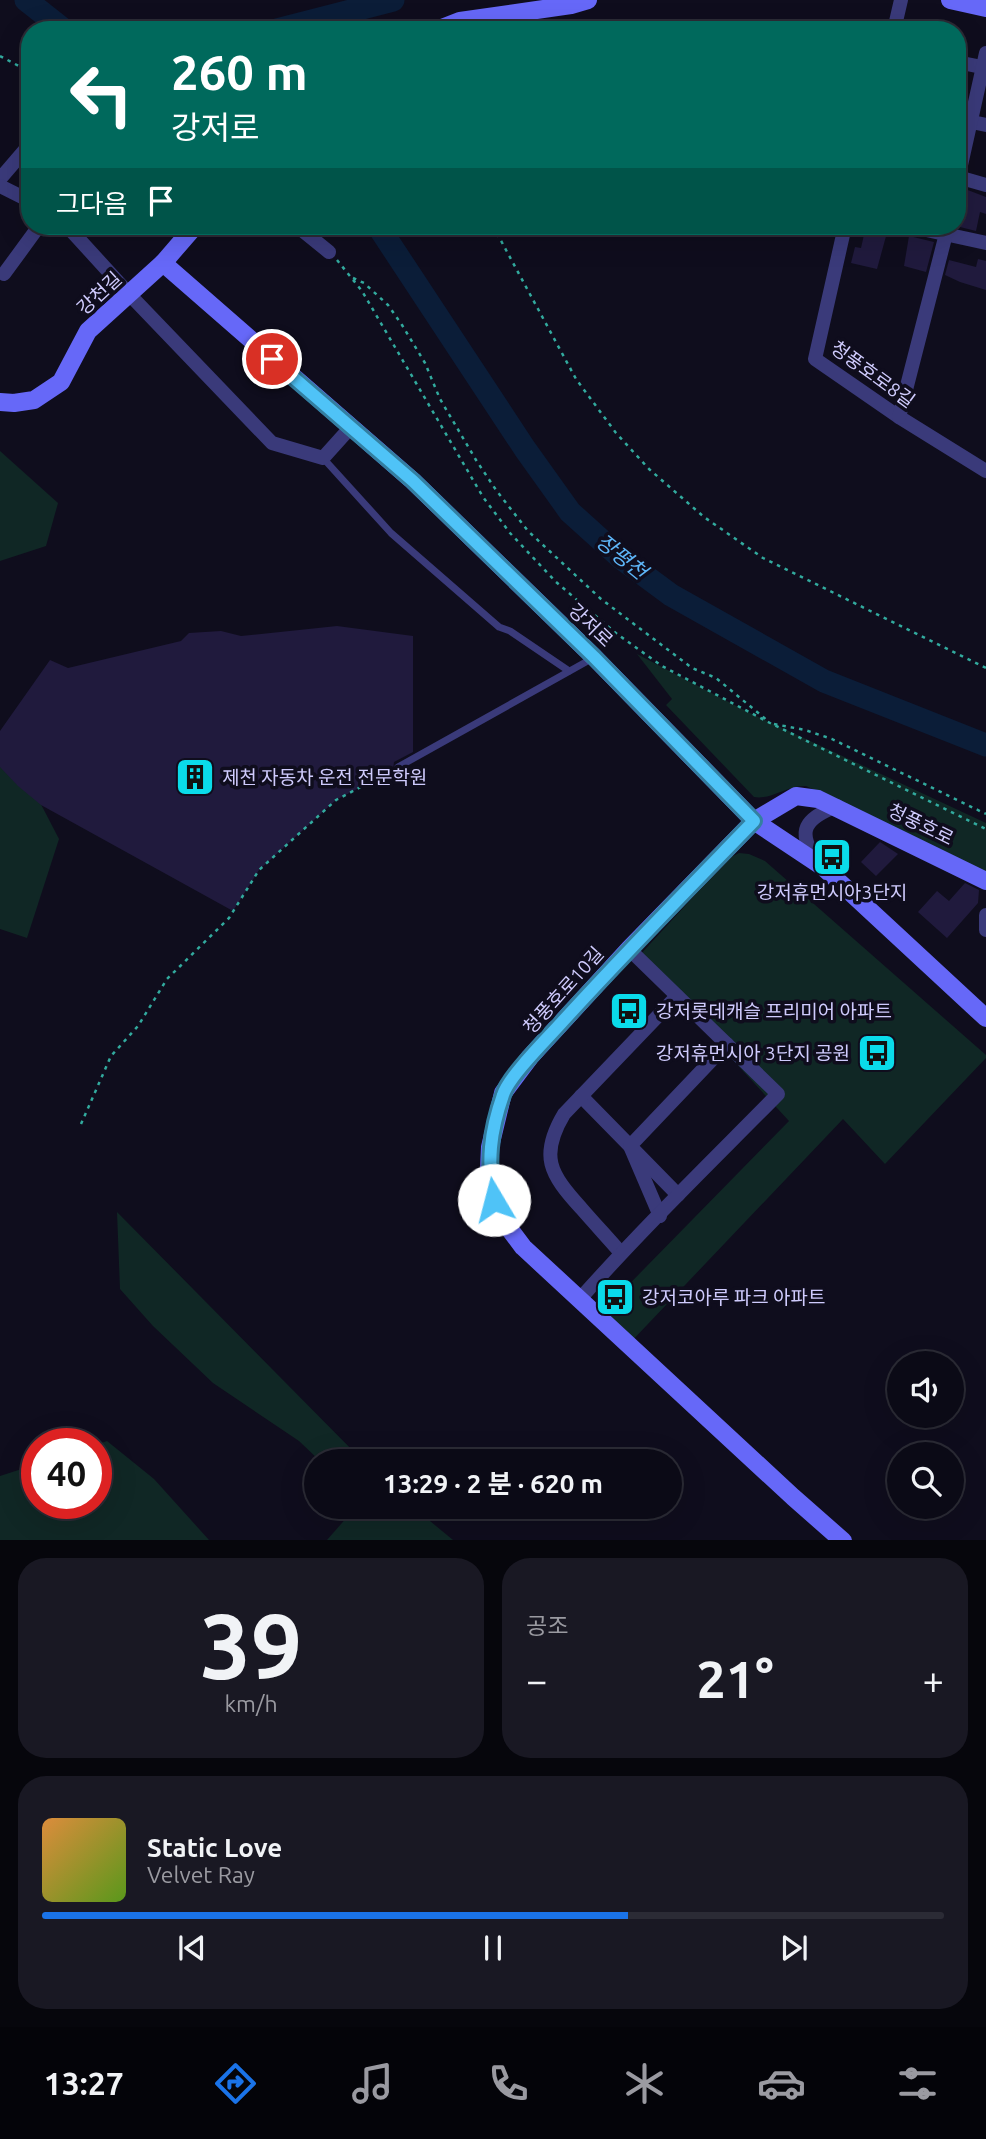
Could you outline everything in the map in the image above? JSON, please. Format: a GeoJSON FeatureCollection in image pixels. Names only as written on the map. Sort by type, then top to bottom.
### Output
{"type":"FeatureCollection","features":[{"type":"Feature","properties":{"kind":"street"},"geometry":{"type":"LineString","coordinates":[[460,21],[571,5],[588,0]]}},
{"type":"Feature","properties":{"kind":"street"},"geometry":{"type":"LineString","coordinates":[[896,21],[901,0]]}},
{"type":"Feature","properties":{"kind":"street"},"geometry":{"type":"LineString","coordinates":[[950,0],[986,8]]}},
{"type":"Feature","properties":{"kind":"street"},"geometry":{"type":"LineString","coordinates":[[966,62],[985,63],[966,112]]}},
{"type":"Feature","properties":{"kind":"street"},"geometry":{"type":"LineString","coordinates":[[966,121],[986,125]]}},
{"type":"Feature","properties":{"kind":"street"},"geometry":{"type":"LineString","coordinates":[[0,179],[21,154]]}},
{"type":"Feature","properties":{"kind":"street"},"geometry":{"type":"LineString","coordinates":[[966,181],[986,185]]}},
{"type":"Feature","properties":{"kind":"street"},"geometry":{"type":"LineString","coordinates":[[0,186],[21,196]]}},
{"type":"Feature","properties":{"kind":"street"},"geometry":{"type":"LineString","coordinates":[[4,274],[32,235]]}},
{"type":"Feature","properties":{"kind":"street"},"geometry":{"type":"LineString","coordinates":[[75,235],[272,443],[323,457],[350,428]]}},
{"type":"Feature","properties":{"kind":"street","name":"강천길"},"geometry":{"type":"LineString","coordinates":[[0,401],[14,403],[34,400],[51,391],[61,382],[88,331],[163,263],[187,235]]}},
{"type":"Feature","properties":{"kind":"street"},"geometry":{"type":"LineString","coordinates":[[309,235],[329,252]]}},
{"type":"Feature","properties":{"kind":"street","name":"청풍호로8길"},"geometry":{"type":"LineString","coordinates":[[843,235],[815,359],[899,417],[986,471]]}},
{"type":"Feature","properties":{"kind":"street"},"geometry":{"type":"LineString","coordinates":[[899,417],[946,235]]}},
{"type":"Feature","properties":{"kind":"street"},"geometry":{"type":"LineString","coordinates":[[962,235],[986,243]]}},
{"type":"Feature","properties":{"kind":"street","name":"강저로"},"geometry":{"type":"LineString","coordinates":[[163,263],[413,481],[594,657],[754,821],[823,867],[986,1018]]}},
{"type":"Feature","properties":{"kind":"street","name":"청풍호로"},"geometry":{"type":"LineString","coordinates":[[754,821],[796,796],[818,799],[986,881]]}},
{"type":"Feature","properties":{"kind":"street"},"geometry":{"type":"LineString","coordinates":[[823,867],[809,849],[805,830],[816,816],[837,806]]}},
{"type":"Feature","properties":{"kind":"street","name":"청풍호로10길"},"geometry":{"type":"LineString","coordinates":[[754,821],[629,949],[530,1057],[503,1093],[490,1147],[489,1169],[494,1200],[505,1223],[523,1248],[842,1540]]}},
{"type":"Feature","properties":{"kind":"street"},"geometry":{"type":"LineString","coordinates":[[986,915],[986,930]]}},
{"type":"Feature","properties":{"kind":"street"},"geometry":{"type":"LineString","coordinates":[[579,1300],[621,1253],[778,1094],[629,949]]}},
{"type":"Feature","properties":{"kind":"street"},"geometry":{"type":"LineString","coordinates":[[621,1253],[560,1185],[552,1170],[550,1145],[554,1130],[564,1114],[677,996]]}},
{"type":"Feature","properties":{"kind":"street"},"geometry":{"type":"LineString","coordinates":[[631,1146],[727,1044]]}},
{"type":"Feature","properties":{"kind":"street"},"geometry":{"type":"LineString","coordinates":[[581,1096],[678,1195]]}},
{"type":"Feature","properties":{"kind":"street"},"geometry":{"type":"LineString","coordinates":[[631,1146],[660,1216]]}},
{"type":"Feature","properties":{"kind":"lane"},"geometry":{"type":"LineString","coordinates":[[323,457],[391,533],[499,627],[510,631],[569,671]]}},
{"type":"Feature","properties":{"kind":"lane"},"geometry":{"type":"LineString","coordinates":[[398,767],[594,657]]}},
{"type":"Feature","properties":{"kind":"path"},"geometry":{"type":"LineString","coordinates":[[0,56],[21,67]]}},
{"type":"Feature","properties":{"kind":"path"},"geometry":{"type":"LineString","coordinates":[[499,235],[576,379],[616,433],[649,469],[704,517],[763,558],[986,668]]}},
{"type":"Feature","properties":{"kind":"path"},"geometry":{"type":"LineString","coordinates":[[329,252],[362,291],[483,497],[556,582],[617,634],[651,658],[770,723],[986,829]]}},
{"type":"Feature","properties":{"kind":"path"},"geometry":{"type":"LineString","coordinates":[[350,277],[364,283],[388,304],[425,363],[440,399],[496,490],[528,531],[601,599],[692,668],[716,678],[770,723],[832,739],[986,814]]}},
{"type":"Feature","properties":{"kind":"path"},"geometry":{"type":"LineString","coordinates":[[81,1124],[111,1056],[138,1026],[167,979],[229,918],[259,870],[336,800],[398,767]]}},
{"type":"Feature","properties":{"kind":"green space"},"geometry":{"type":"Polygon","coordinates":[[[0,451],[58,503],[46,546],[0,561],[0,451]]]}},
{"type":"Feature","properties":{"kind":"green space"},"geometry":{"type":"Polygon","coordinates":[[[637,654],[746,711],[986,823],[986,873],[806,786],[754,797],[666,705],[672,699],[637,654]]]}},
{"type":"Feature","properties":{"kind":"green space"},"geometry":{"type":"Polygon","coordinates":[[[0,758],[32,787],[59,839],[27,938],[0,929],[0,758]]]}},
{"type":"Feature","properties":{"kind":"green space"},"geometry":{"type":"Polygon","coordinates":[[[739,853],[765,861],[986,1055],[986,1058],[885,1164],[843,1119],[628,1345],[597,1317],[789,1121],[638,957],[729,858],[739,853]]]}},
{"type":"Feature","properties":{"kind":"green space"},"geometry":{"type":"Polygon","coordinates":[[[117,1212],[351,1449],[307,1449],[213,1383],[153,1326],[120,1289],[117,1212]]]}},
{"type":"Feature","properties":{"kind":"green space"},"geometry":{"type":"Polygon","coordinates":[[[112,1445],[154,1479],[209,1540],[0,1540],[0,1476],[21,1469],[21,1519],[112,1519],[112,1445]]]}},
{"type":"Feature","properties":{"kind":"green space"},"geometry":{"type":"Polygon","coordinates":[[[345,1519],[428,1519],[453,1540],[327,1540],[345,1519]]]}},
{"type":"Feature","properties":{"kind":"building"},"geometry":{"type":"Polygon","coordinates":[[[966,189],[986,197],[986,214],[980,212],[976,231],[966,228],[966,189]]]}},
{"type":"Feature","properties":{"kind":"building"},"geometry":{"type":"Polygon","coordinates":[[[864,235],[886,235],[877,269],[851,263],[855,247],[861,248],[864,235]]]}},
{"type":"Feature","properties":{"kind":"building"},"geometry":{"type":"Polygon","coordinates":[[[909,236],[934,242],[926,272],[904,266],[909,236]]]}},
{"type":"Feature","properties":{"kind":"building"},"geometry":{"type":"Polygon","coordinates":[[[978,259],[986,261],[986,290],[945,275],[949,260],[976,267],[978,259]]]}},
{"type":"Feature","properties":{"kind":"building","name":"제천 자동차 운전 전문학원"},"geometry":{"type":"Polygon","coordinates":[[[337,626],[413,636],[413,752],[394,762],[393,770],[336,800],[259,870],[233,911],[41,805],[0,767],[0,731],[50,660],[68,668],[181,641],[189,633],[221,631],[241,636],[337,626]]]}},
{"type":"Feature","properties":{"kind":"building"},"geometry":{"type":"Polygon","coordinates":[[[880,842],[898,854],[876,876],[861,862],[880,842]]]}},
{"type":"Feature","properties":{"kind":"building"},"geometry":{"type":"Polygon","coordinates":[[[965,883],[979,890],[978,903],[947,938],[918,912],[937,891],[949,901],[965,883]]]}},
{"type":"Feature","properties":{"kind":"waterway","name":"장평천"},"geometry":{"type":"LineString","coordinates":[[26,0],[53,21]]}},
{"type":"Feature","properties":{"kind":"waterway"},"geometry":{"type":"LineString","coordinates":[[312,21],[393,0]]}},
{"type":"Feature","properties":{"kind":"waterway","name":"장평천"},"geometry":{"type":"LineString","coordinates":[[384,235],[525,449],[570,512],[621,558],[671,595],[824,681],[986,745]]}},
{"type":"Feature","properties":{"kind":"place","name":"제천 자동차 운전 전문학원"},"geometry":{"type":"Point","coordinates":[195,777]}},
{"type":"Feature","properties":{"kind":"place","name":"강저휴먼시아3단지"},"geometry":{"type":"Point","coordinates":[832,857]}},
{"type":"Feature","properties":{"kind":"place","name":"강저롯데캐슬 프리미어 아파트"},"geometry":{"type":"Point","coordinates":[629,1011]}},
{"type":"Feature","properties":{"kind":"place","name":"강저휴먼시아 3단지 공원"},"geometry":{"type":"Point","coordinates":[877,1053]}},
{"type":"Feature","properties":{"kind":"place","name":"강저코아루 파크 아파트"},"geometry":{"type":"Point","coordinates":[615,1297]}},
{"type":"Feature","properties":{"kind":"route"},"geometry":{"type":"LineString","coordinates":[[272,359],[413,481],[594,657],[754,821],[629,949],[530,1057],[503,1093],[490,1147],[489,1169],[494,1200]]}}]}
